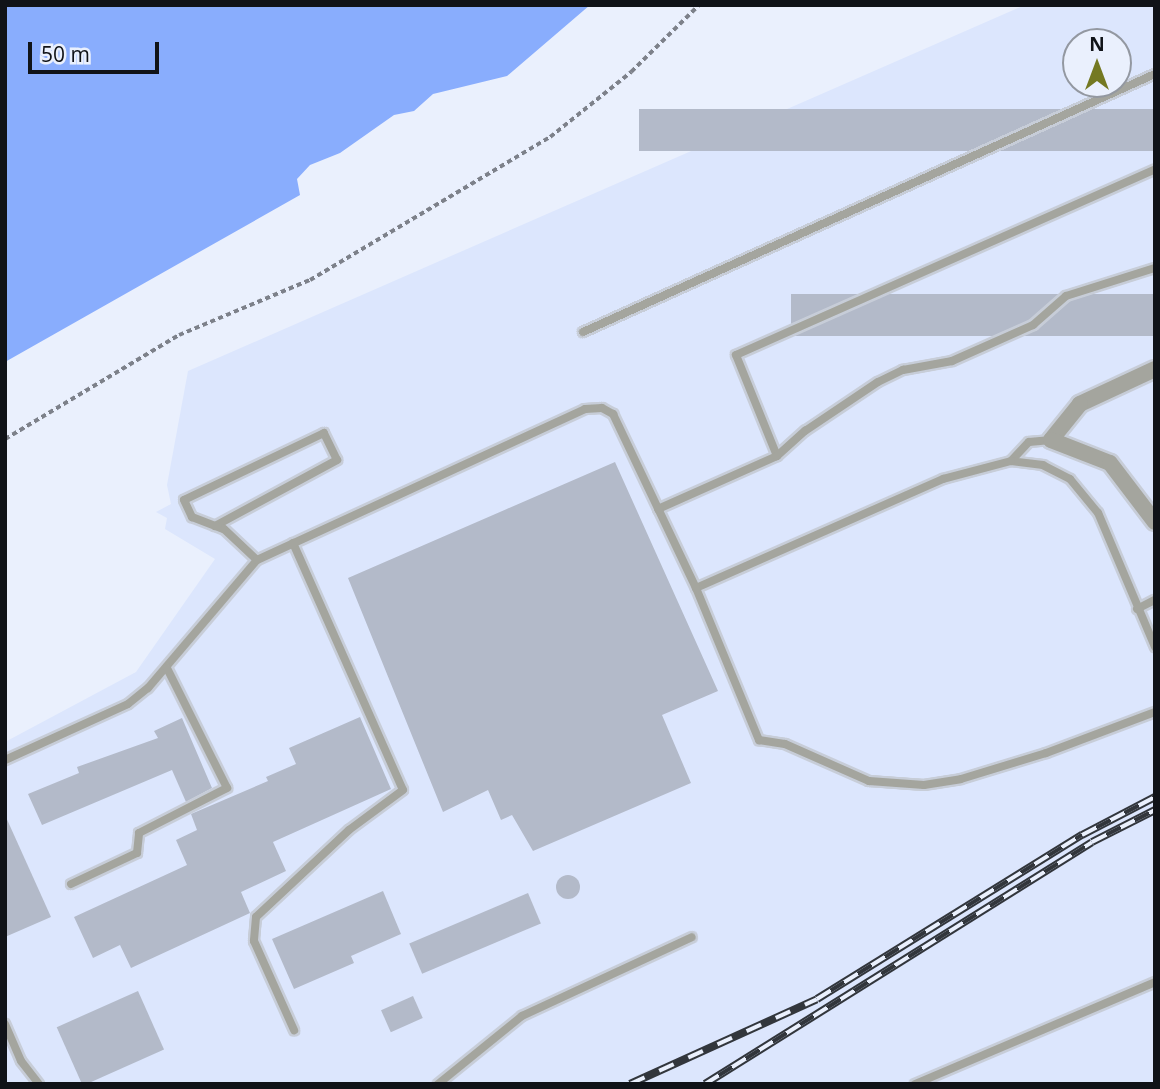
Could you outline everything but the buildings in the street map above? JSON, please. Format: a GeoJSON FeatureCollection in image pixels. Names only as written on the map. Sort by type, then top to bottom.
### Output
{"type":"FeatureCollection","features":[{"type":"Feature","properties":{"kind":"street"},"geometry":{"type":"LineString","coordinates":[[1155,369],[1080,404],[1051,440],[1110,463],[1155,522]]}},
{"type":"Feature","properties":{"kind":"lane"},"geometry":{"type":"LineString","coordinates":[[583,332],[1155,74]]}},
{"type":"Feature","properties":{"kind":"lane"},"geometry":{"type":"LineString","coordinates":[[777,456],[736,355],[1155,169]]}},
{"type":"Feature","properties":{"kind":"lane"},"geometry":{"type":"LineString","coordinates":[[658,509],[777,456],[878,382],[903,370],[952,361],[1033,325],[1066,296],[1155,268]]}},
{"type":"Feature","properties":{"kind":"lane"},"geometry":{"type":"LineString","coordinates":[[5,760],[128,704],[167,668],[257,560],[585,409],[602,408],[613,414],[696,588],[759,740],[785,744],[869,781],[924,785],[961,779],[1046,753],[1155,712]]}},
{"type":"Feature","properties":{"kind":"lane"},"geometry":{"type":"LineString","coordinates":[[215,526],[337,460],[324,433],[184,500],[192,517],[215,526],[257,560]]}},
{"type":"Feature","properties":{"kind":"lane"},"geometry":{"type":"LineString","coordinates":[[1011,461],[1029,442],[1051,440]]}},
{"type":"Feature","properties":{"kind":"lane"},"geometry":{"type":"LineString","coordinates":[[696,588],[943,479],[1011,461],[1043,465],[1070,479],[1098,513],[1155,647]]}},
{"type":"Feature","properties":{"kind":"lane"},"geometry":{"type":"LineString","coordinates":[[293,543],[402,790],[349,830],[256,917],[254,941],[294,1030]]}},
{"type":"Feature","properties":{"kind":"lane"},"geometry":{"type":"LineString","coordinates":[[1137,610],[1155,600]]}},
{"type":"Feature","properties":{"kind":"lane"},"geometry":{"type":"LineString","coordinates":[[71,884],[137,853],[139,833],[227,788],[167,668]]}},
{"type":"Feature","properties":{"kind":"lane"},"geometry":{"type":"LineString","coordinates":[[438,1084],[522,1016],[692,937]]}},
{"type":"Feature","properties":{"kind":"lane"},"geometry":{"type":"LineString","coordinates":[[915,1084],[1155,982]]}},
{"type":"Feature","properties":{"kind":"lane"},"geometry":{"type":"LineString","coordinates":[[5,1024],[21,1061],[39,1084]]}},
{"type":"Feature","properties":{"kind":"path"},"geometry":{"type":"LineString","coordinates":[[5,439],[179,335],[310,280],[550,137],[631,72],[699,5]]}},
{"type":"Feature","properties":{"kind":"shaded area"},"geometry":{"type":"Polygon","coordinates":[[[1025,5],[1155,5],[1155,1084],[5,1084],[5,742],[136,672],[215,559],[165,529],[167,518],[156,512],[171,504],[167,485],[188,371],[1025,5]]]}},
{"type":"Feature","properties":{"kind":"water"},"geometry":{"type":"Polygon","coordinates":[[[5,5],[590,5],[507,76],[433,94],[414,111],[394,115],[340,153],[310,165],[297,179],[300,195],[5,362],[5,5]]]}},
{"type":"Feature","properties":{"kind":"railway"},"geometry":{"type":"LineString","coordinates":[[630,1084],[817,999],[1082,835],[1155,797]]}},
{"type":"Feature","properties":{"kind":"railway"},"geometry":{"type":"LineString","coordinates":[[705,1084],[1092,842],[1155,810]]}}]}
